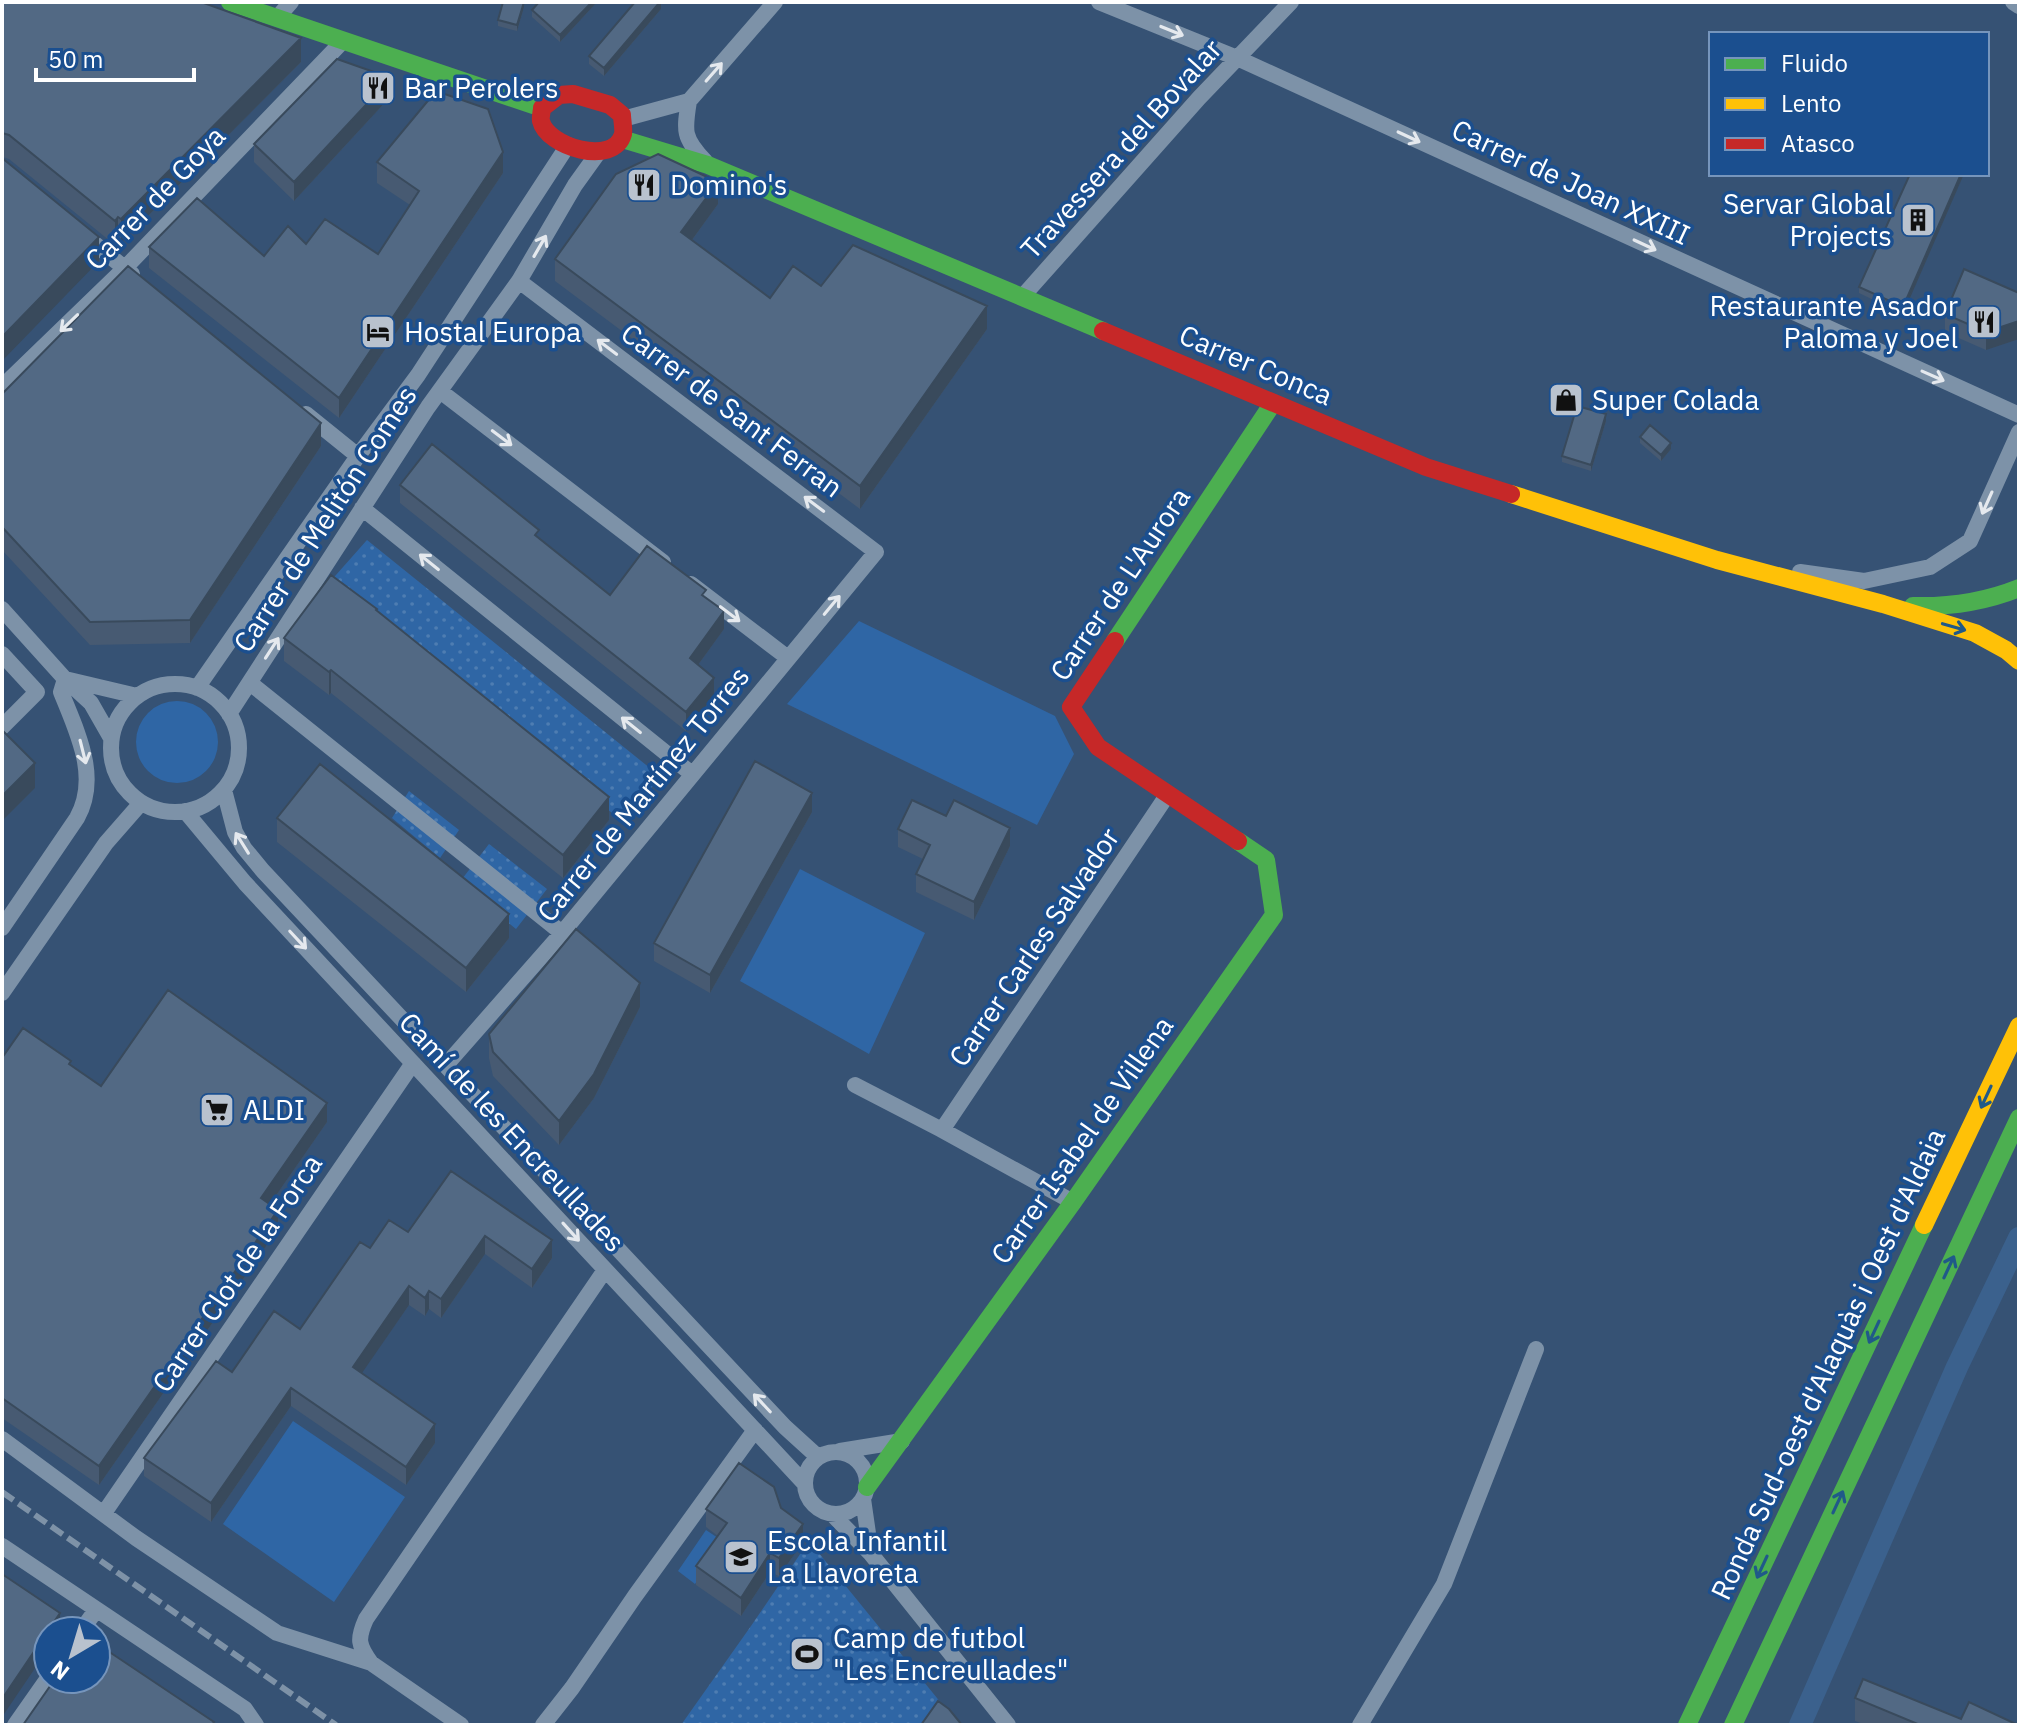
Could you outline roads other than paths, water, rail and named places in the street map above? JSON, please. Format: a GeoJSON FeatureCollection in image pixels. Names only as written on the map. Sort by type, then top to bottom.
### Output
{"type":"FeatureCollection","features":[{"type":"Feature","properties":{"kind":"street"},"geometry":{"type":"LineString","coordinates":[[230,2],[542,108]]}},
{"type":"Feature","properties":{"kind":"street"},"geometry":{"type":"LineString","coordinates":[[277,18],[291,2]]}},
{"type":"Feature","properties":{"kind":"street"},"geometry":{"type":"LineString","coordinates":[[708,165],[690,146],[685,125],[689,101],[775,2]]}},
{"type":"Feature","properties":{"kind":"street","name":"Carrer de Joan XXIII"},"geometry":{"type":"LineString","coordinates":[[1099,2],[1237,58],[2019,415]]}},
{"type":"Feature","properties":{"kind":"street","name":"Travessera del Bovalar"},"geometry":{"type":"LineString","coordinates":[[1023,296],[1199,98],[1291,2]]}},
{"type":"Feature","properties":{"kind":"street"},"geometry":{"type":"LineString","coordinates":[[2013,2],[2019,6]]}},
{"type":"Feature","properties":{"kind":"street","name":"Carrer de Goya"},"geometry":{"type":"LineString","coordinates":[[2,387],[125,268],[343,41]]}},
{"type":"Feature","properties":{"kind":"street"},"geometry":{"type":"LineString","coordinates":[[573,94],[610,105],[623,119],[625,129],[622,139],[613,148],[598,153],[568,145],[549,135],[541,121],[542,108],[559,95],[573,94]]}},
{"type":"Feature","properties":{"kind":"street"},"geometry":{"type":"LineString","coordinates":[[623,119],[689,101]]}},
{"type":"Feature","properties":{"kind":"street","name":"Carrer Conca"},"geometry":{"type":"LineString","coordinates":[[622,139],[708,165],[1426,467],[1717,560],[1883,604],[1975,633],[2019,661]]}},
{"type":"Feature","properties":{"kind":"street","name":"Carrer de Melitón Comes"},"geometry":{"type":"LineString","coordinates":[[197,688],[418,375],[568,145]]}},
{"type":"Feature","properties":{"kind":"street","name":"Carrer de Melitón Comes"},"geometry":{"type":"LineString","coordinates":[[229,714],[440,391],[519,281],[575,185],[598,153]]}},
{"type":"Feature","properties":{"kind":"street"},"geometry":{"type":"LineString","coordinates":[[76,228],[149,288]]}},
{"type":"Feature","properties":{"kind":"street","name":"Carrer de Sant Ferran"},"geometry":{"type":"LineString","coordinates":[[519,281],[876,552]]}},
{"type":"Feature","properties":{"kind":"street"},"geometry":{"type":"LineString","coordinates":[[440,391],[788,658]]}},
{"type":"Feature","properties":{"kind":"street","name":"Carrer de L'Aurora"},"geometry":{"type":"LineString","coordinates":[[1266,860],[1098,747],[1071,707],[1273,403]]}},
{"type":"Feature","properties":{"kind":"street"},"geometry":{"type":"LineString","coordinates":[[297,406],[358,456]]}},
{"type":"Feature","properties":{"kind":"street"},"geometry":{"type":"LineString","coordinates":[[1717,560],[1864,581],[1930,567],[1970,541],[2019,432]]}},
{"type":"Feature","properties":{"kind":"street"},"geometry":{"type":"LineString","coordinates":[[362,508],[692,774]]}},
{"type":"Feature","properties":{"kind":"street","name":"Carrer de Martínez Torres"},"geometry":{"type":"LineString","coordinates":[[446,1065],[562,933],[876,552]]}},
{"type":"Feature","properties":{"kind":"street","name":"Carrer Conca"},"geometry":{"type":"LineString","coordinates":[[1883,604],[1935,607],[1970,605],[2019,588]]}},
{"type":"Feature","properties":{"kind":"street"},"geometry":{"type":"LineString","coordinates":[[2,609],[91,703],[111,738]]}},
{"type":"Feature","properties":{"kind":"street"},"geometry":{"type":"LineString","coordinates":[[2,654],[37,692],[2,727]]}},
{"type":"Feature","properties":{"kind":"street"},"geometry":{"type":"LineString","coordinates":[[65,679],[137,696]]}},
{"type":"Feature","properties":{"kind":"street"},"geometry":{"type":"LineString","coordinates":[[2,928],[77,818],[87,795],[87,770],[79,737],[61,692],[65,679]]}},
{"type":"Feature","properties":{"kind":"street"},"geometry":{"type":"LineString","coordinates":[[250,683],[562,933]]}},
{"type":"Feature","properties":{"kind":"street"},"geometry":{"type":"LineString","coordinates":[[166,685],[197,688],[215,698],[229,714],[237,733],[239,753],[235,772],[224,790],[207,804],[175,813],[158,810],[141,803],[127,791],[116,775],[111,757],[111,738],[120,714],[137,696],[166,685]]}},
{"type":"Feature","properties":{"kind":"street","name":"Camí de les Encreullades"},"geometry":{"type":"LineString","coordinates":[[224,790],[235,832],[263,871],[785,1427],[818,1457]]}},
{"type":"Feature","properties":{"kind":"street","name":"Carrer Carles Salvador"},"geometry":{"type":"LineString","coordinates":[[942,1130],[1168,794]]}},
{"type":"Feature","properties":{"kind":"street"},"geometry":{"type":"LineString","coordinates":[[2,993],[106,843],[141,803]]}},
{"type":"Feature","properties":{"kind":"street","name":"Camí de les Encreullades"},"geometry":{"type":"LineString","coordinates":[[185,811],[245,883],[805,1484]]}},
{"type":"Feature","properties":{"kind":"street","name":"Carrer Isabel de Villena"},"geometry":{"type":"LineString","coordinates":[[865,1493],[1274,915],[1266,860]]}},
{"type":"Feature","properties":{"kind":"street","name":"Ronda Sud-oest d'Alaquàs i Oest d'Aldaia"},"geometry":{"type":"LineString","coordinates":[[1687,1725],[2019,1026]]}},
{"type":"Feature","properties":{"kind":"street","name":"Carrer Clot de la Forca"},"geometry":{"type":"LineString","coordinates":[[104,1513],[413,1063]]}},
{"type":"Feature","properties":{"kind":"street"},"geometry":{"type":"LineString","coordinates":[[855,1085],[1073,1202]]}},
{"type":"Feature","properties":{"kind":"street"},"geometry":{"type":"LineString","coordinates":[[1733,1725],[2019,1118]]}},
{"type":"Feature","properties":{"kind":"street"},"geometry":{"type":"LineString","coordinates":[[371,1663],[360,1649],[360,1634],[366,1619],[605,1270]]}},
{"type":"Feature","properties":{"kind":"street"},"geometry":{"type":"LineString","coordinates":[[1360,1725],[1444,1584],[1536,1349]]}},
{"type":"Feature","properties":{"kind":"street"},"geometry":{"type":"LineString","coordinates":[[543,1725],[755,1430]]}},
{"type":"Feature","properties":{"kind":"street"},"geometry":{"type":"LineString","coordinates":[[2,1439],[136,1538],[277,1633],[371,1663],[461,1725]]}},
{"type":"Feature","properties":{"kind":"street"},"geometry":{"type":"LineString","coordinates":[[865,1493],[859,1505],[850,1512],[832,1514],[812,1503],[807,1494],[806,1474],[818,1457],[827,1453],[902,1441]]}},
{"type":"Feature","properties":{"kind":"street"},"geometry":{"type":"LineString","coordinates":[[837,1452],[857,1459],[867,1477],[865,1493],[871,1554]]}},
{"type":"Feature","properties":{"kind":"street"},"geometry":{"type":"LineString","coordinates":[[832,1514],[871,1554],[1008,1725]]}},
{"type":"Feature","properties":{"kind":"street"},"geometry":{"type":"LineString","coordinates":[[2,1546],[253,1721]]}},
{"type":"Feature","properties":{"kind":"street"},"geometry":{"type":"LineString","coordinates":[[92,1615],[96,1610]]}},
{"type":"Feature","properties":{"kind":"street"},"geometry":{"type":"LineString","coordinates":[[15,1725],[36,1695]]}},
{"type":"Feature","properties":{"kind":"waterway"},"geometry":{"type":"LineString","coordinates":[[1800,1725],[1957,1367],[2019,1238]]}},
{"type":"Feature","properties":{"kind":"railway"},"geometry":{"type":"LineString","coordinates":[[2,1492],[336,1725]]}},
{"type":"Feature","properties":{"kind":"place","name":"Bar Perolers"},"geometry":{"type":"Point","coordinates":[378,88]}},
{"type":"Feature","properties":{"kind":"place","name":"Domino's"},"geometry":{"type":"Point","coordinates":[644,185]}},
{"type":"Feature","properties":{"kind":"place","name":"Servar Global Projects"},"geometry":{"type":"Point","coordinates":[1918,220]}},
{"type":"Feature","properties":{"kind":"place","name":"Restaurante Asador Paloma y Joel"},"geometry":{"type":"Point","coordinates":[1984,322]}},
{"type":"Feature","properties":{"kind":"place","name":"Hostal Europa"},"geometry":{"type":"Point","coordinates":[378,332]}},
{"type":"Feature","properties":{"kind":"place","name":"Super Colada"},"geometry":{"type":"Point","coordinates":[1566,400]}},
{"type":"Feature","properties":{"kind":"place","name":"ALDI"},"geometry":{"type":"Point","coordinates":[217,1110]}},
{"type":"Feature","properties":{"kind":"place","name":"Escola Infantil La Llavoreta"},"geometry":{"type":"Point","coordinates":[741,1557]}},
{"type":"Feature","properties":{"kind":"place","name":"Camp de futbol \"Les Encreullades\""},"geometry":{"type":"Point","coordinates":[807,1654]}}]}
